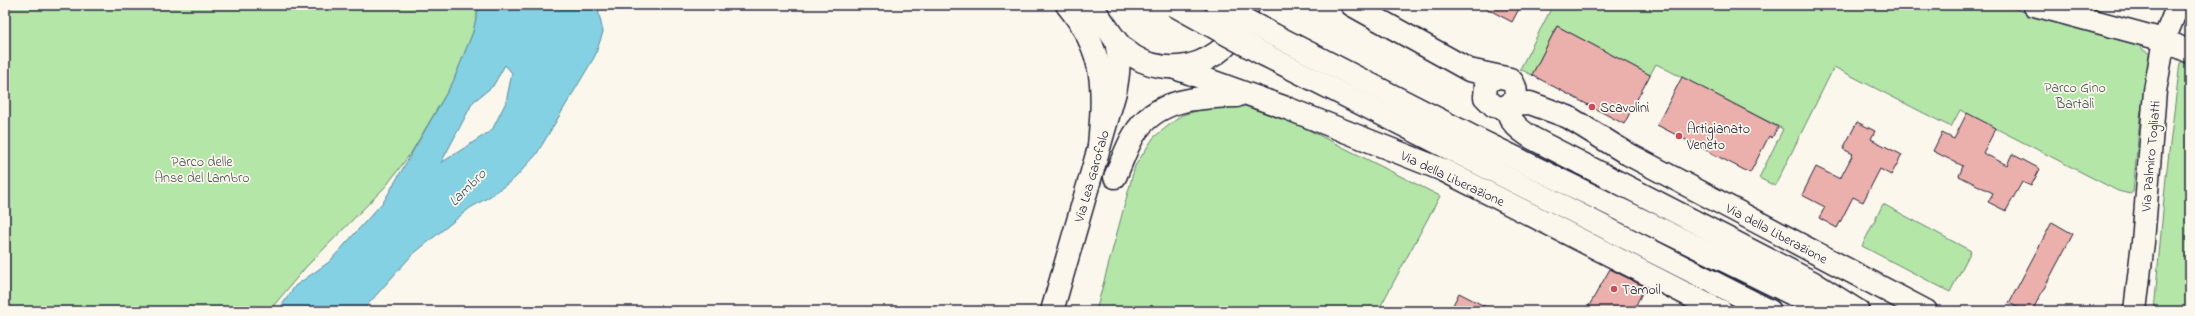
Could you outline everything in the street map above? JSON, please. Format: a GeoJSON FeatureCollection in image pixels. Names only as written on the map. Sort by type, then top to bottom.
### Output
{"type":"FeatureCollection","features":[{"type":"Feature","properties":{"kind":"main road"},"geometry":{"type":"LineString","coordinates":[[1067,5],[1083,27],[1099,66],[1103,88],[1099,146]]}},
{"type":"Feature","properties":{"kind":"main road"},"geometry":{"type":"LineString","coordinates":[[1089,5],[1099,15],[1111,35],[1124,50],[1147,63],[1175,68],[1195,65],[1220,52],[1232,41],[1251,9]]}},
{"type":"Feature","properties":{"kind":"main road","name":"Via Lea Garofalo"},"geometry":{"type":"LineString","coordinates":[[1052,311],[1119,73],[1119,57],[1099,5]]}},
{"type":"Feature","properties":{"kind":"main road"},"geometry":{"type":"LineString","coordinates":[[1174,5],[1263,54],[1770,311]]}},
{"type":"Feature","properties":{"kind":"main road"},"geometry":{"type":"LineString","coordinates":[[1217,5],[1477,140],[1827,311]]}},
{"type":"Feature","properties":{"kind":"main road","name":"Via della Liberazione"},"geometry":{"type":"LineString","coordinates":[[1352,5],[1469,70],[1505,79],[1628,154],[1926,311]]}},
{"type":"Feature","properties":{"kind":"main road"},"geometry":{"type":"LineString","coordinates":[[2034,5],[2164,40],[2190,52]]}},
{"type":"Feature","properties":{"kind":"main road","name":"Via Palmiro Togliatti"},"geometry":{"type":"LineString","coordinates":[[2135,311],[2143,242],[2155,90],[2164,40],[2178,5]]}},
{"type":"Feature","properties":{"kind":"main road","name":"Via della Liberazione"},"geometry":{"type":"LineString","coordinates":[[1445,58],[1461,69],[1490,103],[1497,107],[1510,104],[1530,103],[1568,117]]}},
{"type":"Feature","properties":{"kind":"main road","name":"Via della Liberazione"},"geometry":{"type":"LineString","coordinates":[[1175,68],[1253,96],[1443,170],[1721,311]]}},
{"type":"Feature","properties":{"kind":"main road"},"geometry":{"type":"LineString","coordinates":[[1485,97],[1486,84],[1505,79],[1516,92],[1508,110],[1511,119],[1519,129],[1532,138],[1801,276],[1858,311]]}},
{"type":"Feature","properties":{"kind":"main road"},"geometry":{"type":"LineString","coordinates":[[1115,177],[1133,136],[1143,122],[1156,112],[1170,104],[1196,97],[1253,96]]}},
{"type":"Feature","properties":{"kind":"green space","name":"Parco delle Anse del Lambro"},"geometry":{"type":"Polygon","coordinates":[[[5,5],[479,5],[473,32],[453,82],[411,153],[386,186],[306,267],[269,311],[5,311],[5,5]]]}},
{"type":"Feature","properties":{"kind":"green space","name":"Parco Gino Bartali"},"geometry":{"type":"Polygon","coordinates":[[[1553,5],[2004,5],[2038,17],[2140,45],[2143,50],[2152,55],[2140,117],[2133,192],[2130,194],[2118,191],[1960,110],[1951,127],[1834,67],[1775,186],[1759,178],[1783,129],[1656,64],[1650,75],[1557,26],[1532,75],[1520,69],[1553,5]]]}},
{"type":"Feature","properties":{"kind":"green space"},"geometry":{"type":"Polygon","coordinates":[[[2184,61],[2190,62],[2190,311],[2154,311],[2166,177],[2180,63],[2184,61]]]}},
{"type":"Feature","properties":{"kind":"green space"},"geometry":{"type":"Polygon","coordinates":[[[1225,103],[1261,106],[1440,196],[1378,311],[1096,311],[1135,166],[1154,137],[1182,115],[1225,103]]]}},
{"type":"Feature","properties":{"kind":"green space"},"geometry":{"type":"Polygon","coordinates":[[[1883,204],[1971,251],[1950,292],[1862,246],[1883,204]]]}},
{"type":"Feature","properties":{"kind":"water","name":"Lambro"},"geometry":{"type":"Polygon","coordinates":[[[479,5],[597,5],[603,32],[595,56],[536,155],[514,179],[489,197],[470,208],[412,255],[362,311],[278,311],[295,286],[329,262],[384,201],[453,82],[473,32],[479,5]],[[505,65],[493,86],[473,102],[441,163],[492,130],[506,102],[512,73],[505,65]]]}},
{"type":"Feature","properties":{"kind":"building"},"geometry":{"type":"Polygon","coordinates":[[[1480,5],[1521,5],[1512,22],[1480,5]]]}},
{"type":"Feature","properties":{"kind":"building"},"geometry":{"type":"Polygon","coordinates":[[[1557,26],[1650,75],[1624,124],[1532,75],[1557,26]]]}},
{"type":"Feature","properties":{"kind":"building"},"geometry":{"type":"Polygon","coordinates":[[[1682,77],[1778,127],[1772,138],[1769,136],[1750,173],[1657,125],[1682,77]]]}},
{"type":"Feature","properties":{"kind":"building"},"geometry":{"type":"Polygon","coordinates":[[[1967,113],[1996,128],[1983,153],[2007,165],[2012,154],[2040,169],[2031,186],[2022,182],[2006,211],[1988,202],[1993,193],[1959,176],[1963,166],[1933,151],[1942,133],[1954,139],[1967,113]]]}},
{"type":"Feature","properties":{"kind":"building"},"geometry":{"type":"Polygon","coordinates":[[[1857,122],[1875,131],[1871,139],[1902,155],[1891,175],[1880,169],[1863,202],[1853,197],[1837,228],[1819,218],[1825,207],[1802,195],[1816,167],[1840,179],[1853,154],[1843,149],[1857,122]]]}},
{"type":"Feature","properties":{"kind":"building"},"geometry":{"type":"Polygon","coordinates":[[[2052,222],[2073,234],[2032,311],[2025,311],[2009,303],[2052,222]]]}},
{"type":"Feature","properties":{"kind":"building"},"geometry":{"type":"Polygon","coordinates":[[[1610,269],[1645,287],[1633,311],[1586,311],[1610,269]]]}},
{"type":"Feature","properties":{"kind":"building"},"geometry":{"type":"Polygon","coordinates":[[[1459,293],[1494,311],[1450,311],[1459,293]]]}},
{"type":"Feature","properties":{"kind":"place","name":"Scavolini"},"geometry":{"type":"Point","coordinates":[1592,107]}},
{"type":"Feature","properties":{"kind":"place","name":"Artigianato Veneto"},"geometry":{"type":"Point","coordinates":[1679,136]}},
{"type":"Feature","properties":{"kind":"place","name":"Tamoil"},"geometry":{"type":"Point","coordinates":[1614,289]}}]}
